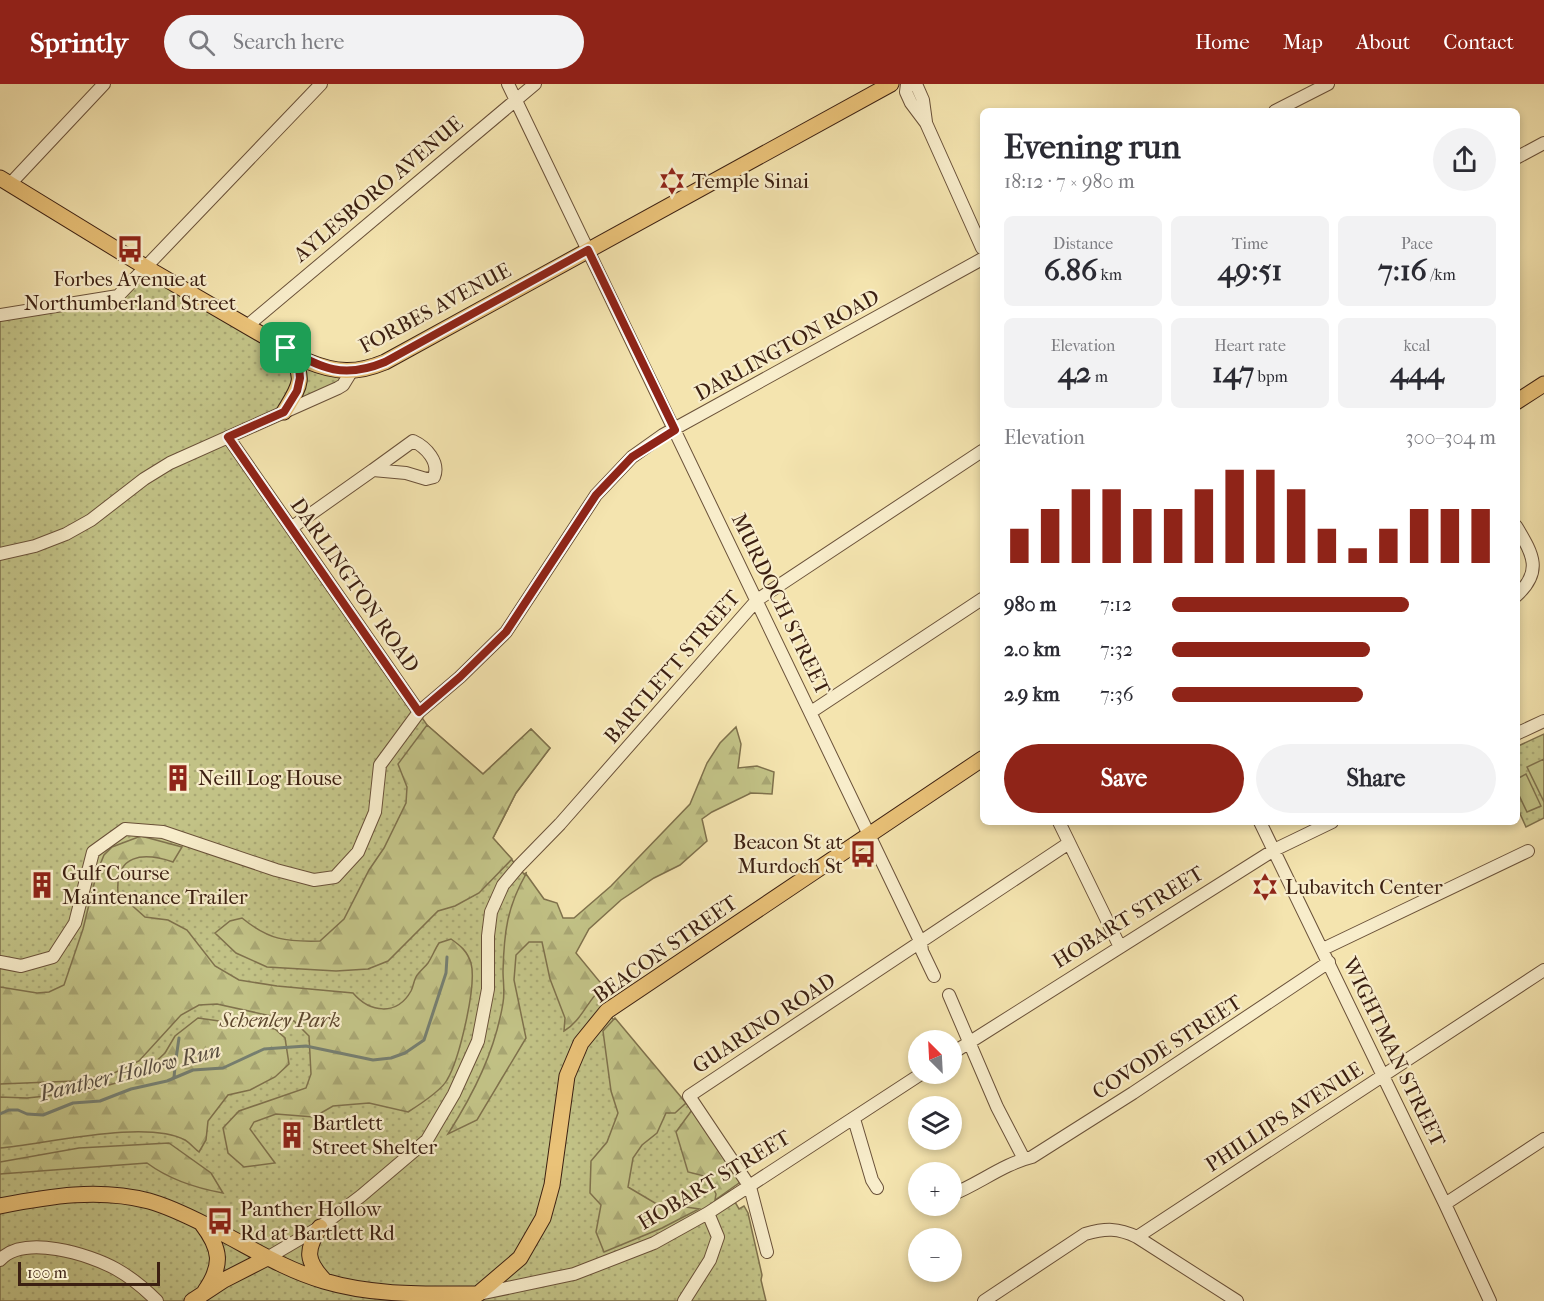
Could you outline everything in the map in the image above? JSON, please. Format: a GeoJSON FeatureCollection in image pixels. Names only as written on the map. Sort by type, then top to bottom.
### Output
{"type":"FeatureCollection","features":[{"type":"Feature","properties":{"kind":"main road","name":"FORBES AVENUE"},"geometry":{"type":"LineString","coordinates":[[5,181],[147,268],[286,348],[322,367],[351,372],[385,362],[891,84]]}},
{"type":"Feature","properties":{"kind":"main road"},"geometry":{"type":"LineString","coordinates":[[284,412],[297,391],[300,378],[299,367],[286,348]]}},
{"type":"Feature","properties":{"kind":"main road"},"geometry":{"type":"LineString","coordinates":[[1520,399],[1544,384]]}},
{"type":"Feature","properties":{"kind":"main road","name":"BEACON STREET"},"geometry":{"type":"LineString","coordinates":[[478,1294],[520,1258],[543,1218],[552,1185],[567,1076],[581,1042],[607,1011],[980,760]]}},
{"type":"Feature","properties":{"kind":"main road","name":"HOBART STREET"},"geometry":{"type":"LineString","coordinates":[[0,1206],[63,1194],[107,1195],[150,1202],[201,1223],[285,1268],[325,1281],[399,1294],[478,1294]]}},
{"type":"Feature","properties":{"kind":"main road"},"geometry":{"type":"LineString","coordinates":[[198,1297],[214,1278],[218,1268],[218,1258],[211,1236],[201,1223]]}},
{"type":"Feature","properties":{"kind":"main road"},"geometry":{"type":"LineString","coordinates":[[320,1227],[311,1243],[309,1255],[312,1267],[325,1281]]}},
{"type":"Feature","properties":{"kind":"main road"},"geometry":{"type":"LineString","coordinates":[[198,1297],[267,1258]]}},
{"type":"Feature","properties":{"kind":"street"},"geometry":{"type":"LineString","coordinates":[[5,181],[105,84]]}},
{"type":"Feature","properties":{"kind":"street","name":"MURDOCH STREET"},"geometry":{"type":"LineString","coordinates":[[508,84],[811,712],[921,943],[922,951],[934,976]]}},
{"type":"Feature","properties":{"kind":"street","name":"AYLESBORO AVENUE"},"geometry":{"type":"LineString","coordinates":[[247,326],[535,84]]}},
{"type":"Feature","properties":{"kind":"street"},"geometry":{"type":"LineString","coordinates":[[907,84],[906,92],[910,103],[926,123]]}},
{"type":"Feature","properties":{"kind":"street"},"geometry":{"type":"LineString","coordinates":[[916,84],[922,100],[926,123],[980,244]]}},
{"type":"Feature","properties":{"kind":"street"},"geometry":{"type":"LineString","coordinates":[[1281,108],[1328,84]]}},
{"type":"Feature","properties":{"kind":"street"},"geometry":{"type":"LineString","coordinates":[[0,315],[118,296],[147,268],[314,86]]}},
{"type":"Feature","properties":{"kind":"street"},"geometry":{"type":"LineString","coordinates":[[1520,156],[1544,143]]}},
{"type":"Feature","properties":{"kind":"street","name":"DARLINGTON ROAD"},"geometry":{"type":"LineString","coordinates":[[228,437],[419,712],[460,677],[506,632],[596,495],[632,457],[675,430],[980,260]]}},
{"type":"Feature","properties":{"kind":"street"},"geometry":{"type":"LineString","coordinates":[[0,554],[35,546],[66,534],[91,520],[144,478],[170,463],[338,388],[343,385],[351,372]]}},
{"type":"Feature","properties":{"kind":"street"},"geometry":{"type":"LineString","coordinates":[[291,528],[413,441],[423,446],[434,461],[437,470],[434,477],[426,479],[406,473],[373,470]]}},
{"type":"Feature","properties":{"kind":"street","name":"BARTLETT STREET"},"geometry":{"type":"LineString","coordinates":[[267,1258],[320,1227],[361,1196],[427,1140],[454,1094],[478,1041],[488,989],[488,936],[491,912],[503,885],[519,866],[560,824],[757,600],[980,452]]}},
{"type":"Feature","properties":{"kind":"street"},"geometry":{"type":"LineString","coordinates":[[1520,533],[1531,552],[1533,569],[1525,589],[1520,593]]}},
{"type":"Feature","properties":{"kind":"street"},"geometry":{"type":"LineString","coordinates":[[811,712],[980,600]]}},
{"type":"Feature","properties":{"kind":"street"},"geometry":{"type":"LineString","coordinates":[[0,962],[21,966],[53,957],[75,923],[93,852],[125,829],[163,832],[276,870],[314,880],[335,878],[358,852],[375,812],[380,765],[419,712]]}},
{"type":"Feature","properties":{"kind":"street"},"geometry":{"type":"LineString","coordinates":[[1520,732],[1544,721]]}},
{"type":"Feature","properties":{"kind":"street"},"geometry":{"type":"LineString","coordinates":[[1060,825],[1120,947]]}},
{"type":"Feature","properties":{"kind":"street","name":"WIGHTMAN STREET"},"geometry":{"type":"LineString","coordinates":[[1262,825],[1490,1301]]}},
{"type":"Feature","properties":{"kind":"street","name":"HOBART STREET"},"geometry":{"type":"LineString","coordinates":[[962,1047],[1274,850],[1326,825]]}},
{"type":"Feature","properties":{"kind":"street"},"geometry":{"type":"LineString","coordinates":[[921,943],[1069,843]]}},
{"type":"Feature","properties":{"kind":"street"},"geometry":{"type":"LineString","coordinates":[[1323,949],[1528,851]]}},
{"type":"Feature","properties":{"kind":"street","name":"GUARINO ROAD"},"geometry":{"type":"LineString","coordinates":[[750,1186],[689,1096],[921,943]]}},
{"type":"Feature","properties":{"kind":"street","name":"COVODE STREET"},"geometry":{"type":"LineString","coordinates":[[962,1191],[1017,1161],[1032,1157],[1133,1093],[1329,962]]}},
{"type":"Feature","properties":{"kind":"street","name":"PHILLIPS AVENUE"},"geometry":{"type":"LineString","coordinates":[[1137,1237],[1544,970]]}},
{"type":"Feature","properties":{"kind":"street"},"geometry":{"type":"LineString","coordinates":[[949,995],[997,1107],[1024,1159]]}},
{"type":"Feature","properties":{"kind":"street","name":"HOBART STREET"},"geometry":{"type":"LineString","coordinates":[[478,1294],[574,1274],[654,1243],[708,1213],[908,1083]]}},
{"type":"Feature","properties":{"kind":"street"},"geometry":{"type":"LineString","coordinates":[[854,1119],[872,1180],[877,1188]]}},
{"type":"Feature","properties":{"kind":"street"},"geometry":{"type":"LineString","coordinates":[[1445,1204],[1544,1138]]}},
{"type":"Feature","properties":{"kind":"street"},"geometry":{"type":"LineString","coordinates":[[750,1186],[767,1252]]}},
{"type":"Feature","properties":{"kind":"street"},"geometry":{"type":"LineString","coordinates":[[684,1301],[710,1260],[718,1237],[708,1213]]}},
{"type":"Feature","properties":{"kind":"street"},"geometry":{"type":"LineString","coordinates":[[984,1301],[1085,1234],[1101,1230],[1122,1230],[1137,1237],[1237,1301]]}},
{"type":"Feature","properties":{"kind":"street"},"geometry":{"type":"LineString","coordinates":[[0,1260],[18,1249],[36,1246],[81,1256],[120,1271],[157,1301]]}},
{"type":"Feature","properties":{"kind":"green space","name":"Schenley Park"},"geometry":{"type":"Polygon","coordinates":[[[147,268],[307,361],[351,372],[343,385],[228,437],[427,725],[483,774],[531,729],[550,748],[516,793],[493,838],[524,874],[526,873],[525,876],[597,995],[610,986],[611,988],[600,999],[607,1011],[680,1108],[686,1103],[692,1110],[687,1119],[739,1209],[744,1206],[748,1213],[766,1301],[0,1301],[0,315],[118,296],[147,268]]]}},
{"type":"Feature","properties":{"kind":"green space"},"geometry":{"type":"Polygon","coordinates":[[[427,725],[483,774],[531,729],[550,748],[516,793],[493,838],[512,859],[479,893],[455,906],[438,911],[388,961],[368,969],[336,971],[267,967],[236,953],[215,933],[230,921],[242,918],[261,931],[287,940],[320,941],[344,919],[369,870],[384,848],[406,803],[407,787],[398,764],[427,725]]]}},
{"type":"Feature","properties":{"kind":"green space"},"geometry":{"type":"Polygon","coordinates":[[[736,727],[741,744],[738,768],[757,766],[774,772],[772,794],[751,793],[702,819],[707,841],[680,865],[654,878],[621,900],[589,929],[576,953],[605,985],[576,1021],[564,1031],[565,1018],[550,979],[542,942],[529,942],[516,955],[514,980],[526,1038],[477,1120],[448,1134],[475,1087],[495,1038],[504,999],[503,957],[508,921],[526,874],[544,899],[557,903],[563,918],[574,918],[611,886],[690,804],[707,763],[720,743],[736,727]]]}},
{"type":"Feature","properties":{"kind":"green space"},"geometry":{"type":"Polygon","coordinates":[[[1544,734],[1544,818],[1526,827],[1520,814],[1520,745],[1544,734]]]}},
{"type":"Feature","properties":{"kind":"green space"},"geometry":{"type":"Polygon","coordinates":[[[1544,759],[1544,802],[1527,767],[1544,759]]]}},
{"type":"Feature","properties":{"kind":"green space"},"geometry":{"type":"Polygon","coordinates":[[[1526,774],[1541,806],[1527,812],[1520,797],[1520,777],[1526,774]]]}},
{"type":"Feature","properties":{"kind":"green space"},"geometry":{"type":"Polygon","coordinates":[[[141,836],[182,847],[173,862],[142,857],[126,863],[118,880],[118,893],[145,917],[168,920],[187,930],[215,966],[239,980],[353,993],[367,1005],[383,1009],[391,1008],[398,1005],[411,991],[417,976],[428,963],[439,943],[451,939],[458,944],[466,952],[471,963],[469,1005],[457,1057],[447,1080],[440,1089],[408,1112],[369,1103],[333,1106],[314,1117],[276,1114],[254,1122],[250,1129],[275,1163],[244,1167],[228,1153],[223,1128],[239,1111],[306,1088],[311,1074],[309,1036],[294,1021],[217,1004],[199,1005],[181,1015],[139,1061],[112,1074],[75,1081],[0,1084],[0,987],[37,993],[49,992],[64,985],[104,855],[112,847],[141,836]]]}},
{"type":"Feature","properties":{"kind":"green space"},"geometry":{"type":"Polygon","coordinates":[[[198,1018],[275,1029],[285,1038],[289,1064],[275,1077],[250,1090],[228,1095],[208,1121],[206,1140],[199,1152],[185,1140],[168,1134],[146,1132],[121,1132],[0,1148],[0,1097],[27,1098],[85,1092],[133,1078],[146,1071],[165,1053],[175,1036],[198,1018]]]}},
{"type":"Feature","properties":{"kind":"green space"},"geometry":{"type":"Polygon","coordinates":[[[615,1018],[686,1103],[675,1113],[666,1113],[657,1133],[642,1145],[633,1158],[628,1187],[665,1209],[686,1207],[699,1209],[662,1228],[604,1252],[596,1232],[601,1205],[590,1193],[591,1161],[607,1142],[618,1113],[611,1091],[603,1031],[615,1018]]]}},
{"type":"Feature","properties":{"kind":"green space"},"geometry":{"type":"Polygon","coordinates":[[[692,1110],[740,1180],[715,1200],[716,1194],[708,1177],[688,1172],[676,1132],[692,1110]]]}},
{"type":"Feature","properties":{"kind":"green space"},"geometry":{"type":"Polygon","coordinates":[[[169,1143],[211,1173],[223,1193],[183,1182],[147,1163],[0,1174],[0,1162],[79,1148],[169,1143]]]}},
{"type":"Feature","properties":{"kind":"waterway","name":"Panther Hollow Run"},"geometry":{"type":"LineString","coordinates":[[0,1114],[9,1110],[18,1110],[27,1114],[43,1115],[73,1103],[100,1101],[131,1089],[167,1081],[193,1070],[223,1068],[264,1049],[306,1046],[373,1060],[391,1058],[405,1053],[424,1040],[446,973],[447,957]]}},
{"type":"Feature","properties":{"kind":"waterway"},"geometry":{"type":"LineString","coordinates":[[174,1078],[179,1038]]}},
{"type":"Feature","properties":{"kind":"place","name":"Temple Sinai"},"geometry":{"type":"Point","coordinates":[672,181]}},
{"type":"Feature","properties":{"kind":"place","name":"Forbes Avenue at Northumberland Street"},"geometry":{"type":"Point","coordinates":[130,249]}},
{"type":"Feature","properties":{"kind":"place","name":"Neill Log House"},"geometry":{"type":"Point","coordinates":[178,778]}},
{"type":"Feature","properties":{"kind":"place","name":"Beacon St at Murdoch St"},"geometry":{"type":"Point","coordinates":[863,854]}},
{"type":"Feature","properties":{"kind":"place","name":"Gulf Course Maintenance Trailer"},"geometry":{"type":"Point","coordinates":[42,885]}},
{"type":"Feature","properties":{"kind":"place","name":"Lubavitch Center"},"geometry":{"type":"Point","coordinates":[1265,887]}},
{"type":"Feature","properties":{"kind":"place","name":"Bartlett Street Shelter"},"geometry":{"type":"Point","coordinates":[292,1135]}},
{"type":"Feature","properties":{"kind":"place","name":"Panther Hollow Rd at Bartlett Rd"},"geometry":{"type":"Point","coordinates":[220,1221]}},
{"type":"Feature","properties":{"kind":"route"},"geometry":{"type":"LineString","coordinates":[[588,250],[675,430],[663,435],[632,457],[596,495],[506,632],[460,677],[419,712],[228,437],[284,412],[297,391],[300,378],[299,367],[286,348],[322,367],[351,372],[367,369],[385,362],[588,250]]}}]}
